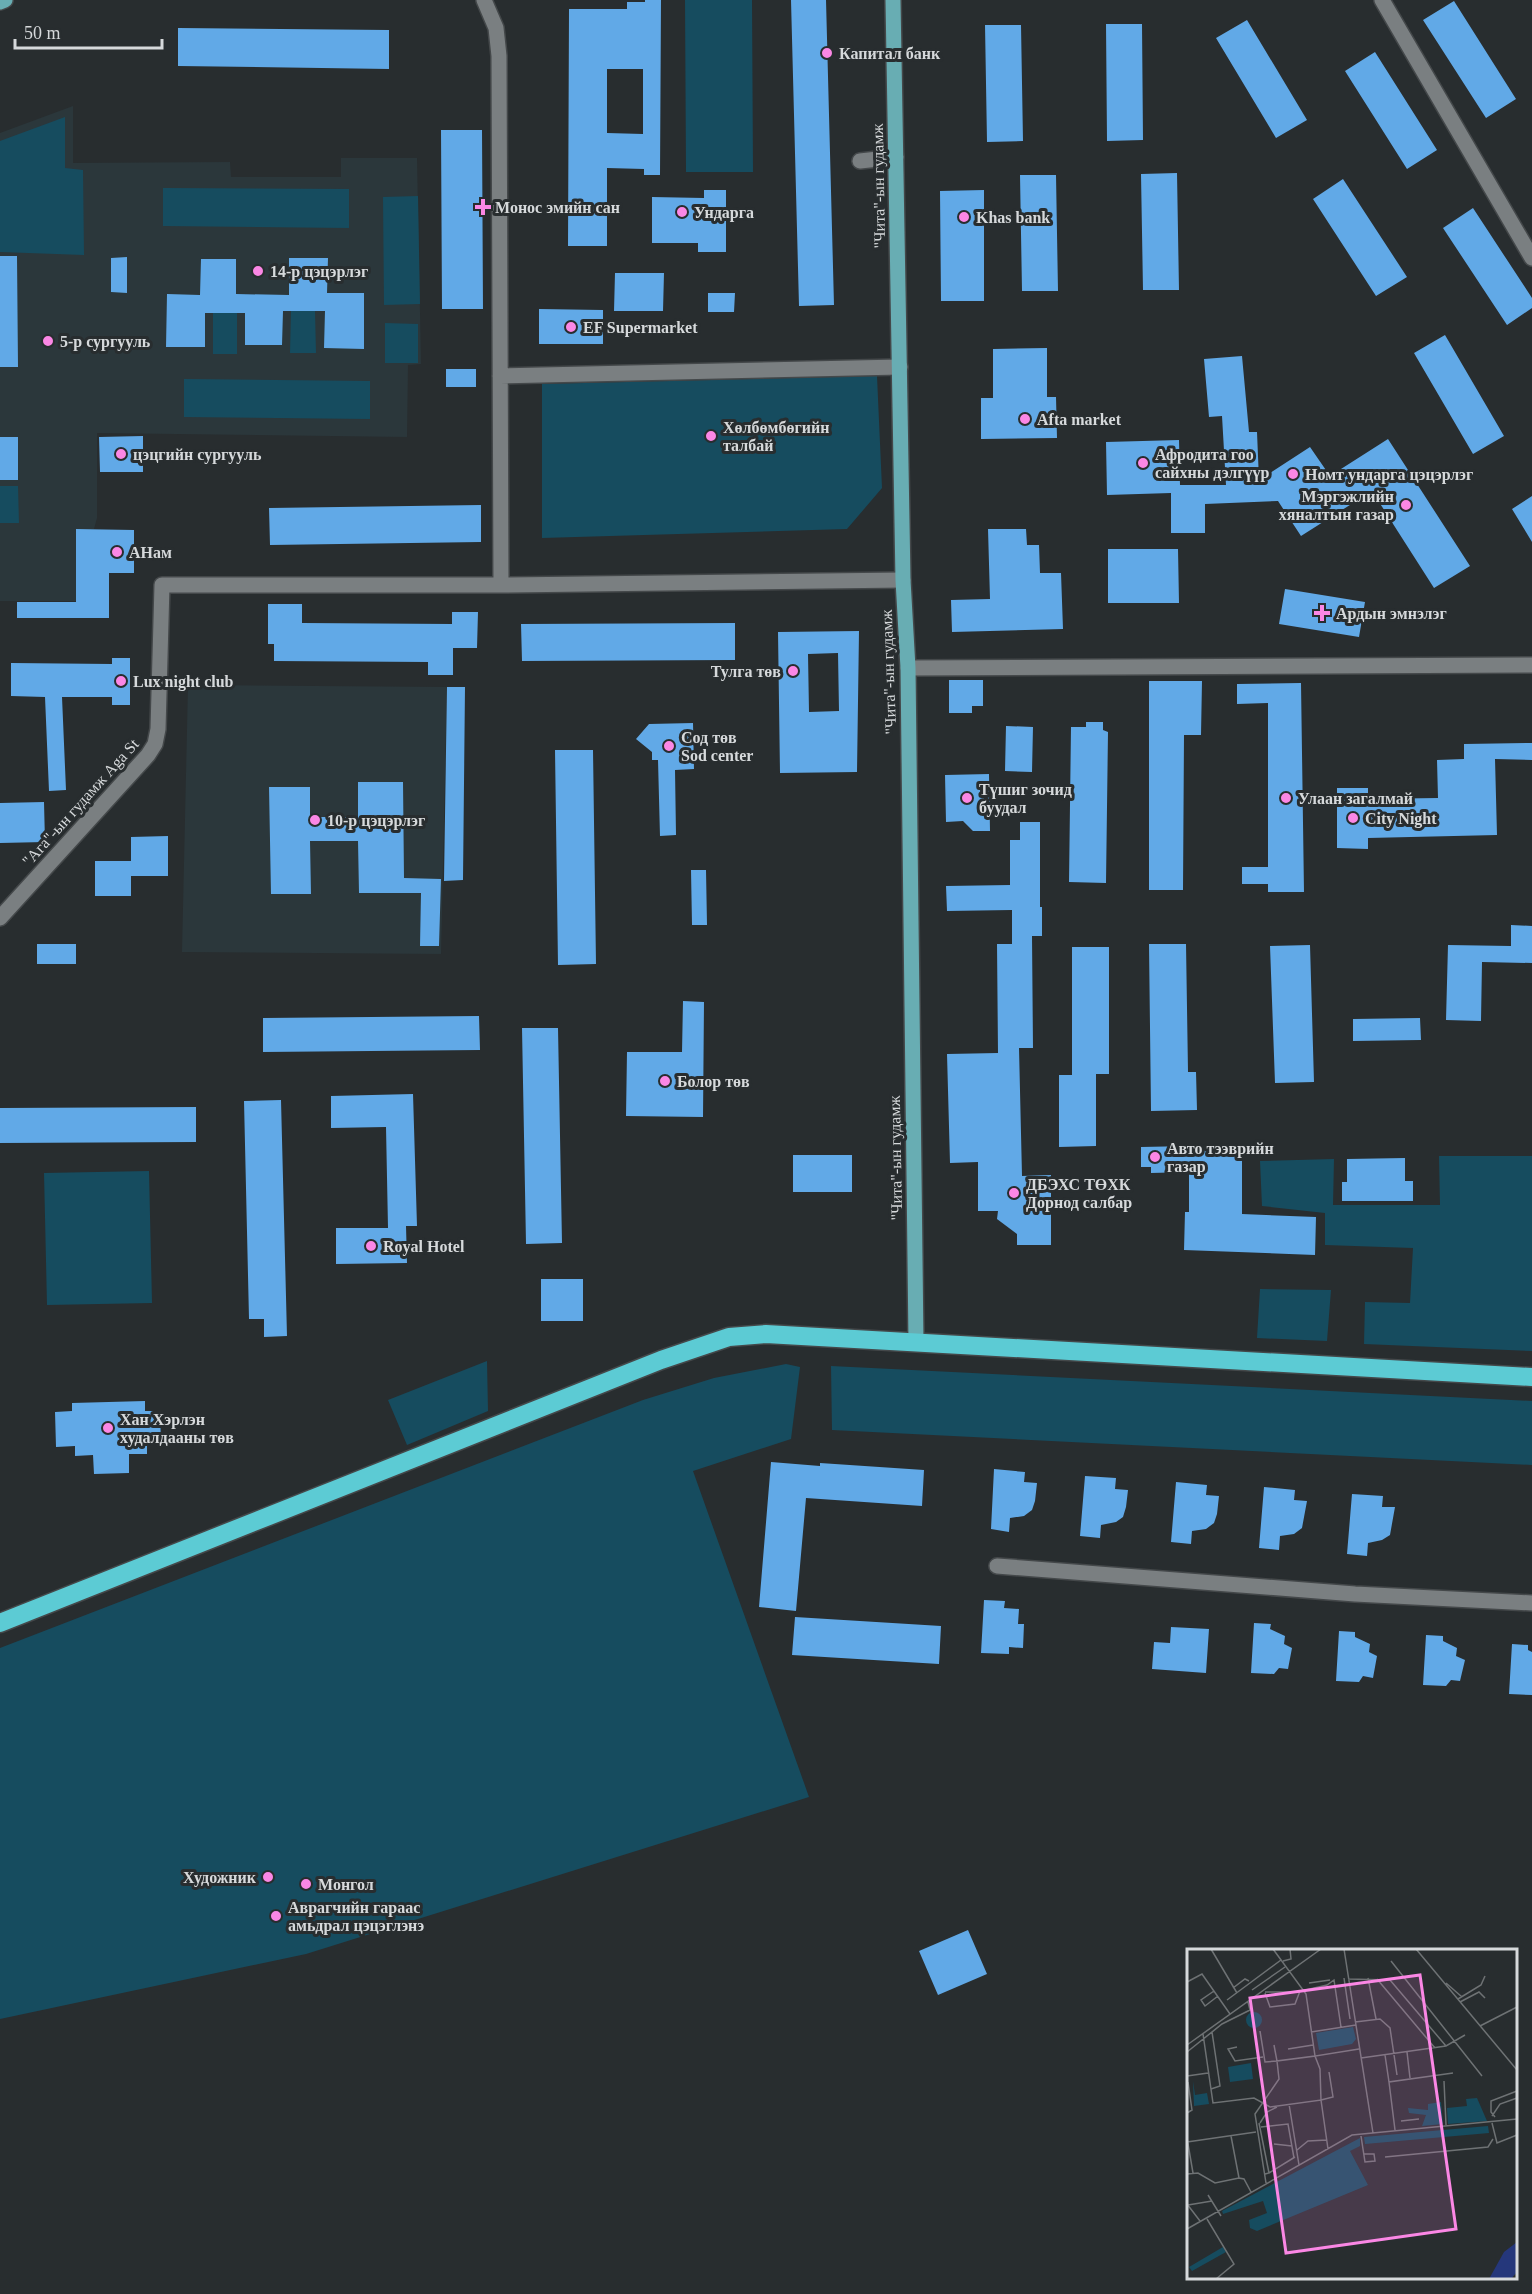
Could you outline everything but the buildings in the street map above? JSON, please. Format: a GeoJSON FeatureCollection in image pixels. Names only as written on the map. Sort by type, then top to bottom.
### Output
{"type":"FeatureCollection","features":[{"type":"Feature","properties":{"kind":"highway"},"geometry":{"type":"LineString","coordinates":[[0,1623],[661,1360],[729,1337],[766,1334],[1532,1377]]}},
{"type":"Feature","properties":{"kind":"main road"},"geometry":{"type":"LineString","coordinates":[[0,2],[5,0]]}},
{"type":"Feature","properties":{"kind":"main road","name":"\"Чита\"-ын гудамж"},"geometry":{"type":"LineString","coordinates":[[892,0],[903,580],[908,668],[916,1343]]}},
{"type":"Feature","properties":{"kind":"street"},"geometry":{"type":"LineString","coordinates":[[484,0],[496,28],[499,56],[501,585],[903,580]]}},
{"type":"Feature","properties":{"kind":"street"},"geometry":{"type":"LineString","coordinates":[[1382,0],[1532,258]]}},
{"type":"Feature","properties":{"kind":"street"},"geometry":{"type":"LineString","coordinates":[[860,161],[896,157]]}},
{"type":"Feature","properties":{"kind":"street"},"geometry":{"type":"LineString","coordinates":[[500,374],[900,367]]}},
{"type":"Feature","properties":{"kind":"street","name":"\"Ага\"-ын гудамж Aga St"},"geometry":{"type":"LineString","coordinates":[[0,918],[156,744],[162,585],[501,585]]}},
{"type":"Feature","properties":{"kind":"street"},"geometry":{"type":"LineString","coordinates":[[908,668],[1532,665]]}},
{"type":"Feature","properties":{"kind":"street"},"geometry":{"type":"LineString","coordinates":[[997,1566],[1343,1594],[1532,1603]]}},
{"type":"Feature","properties":{"kind":"shaded area"},"geometry":{"type":"Polygon","coordinates":[[[685,0],[752,0],[753,172],[686,172],[685,0]]]}},
{"type":"Feature","properties":{"kind":"shaded area","name":"14-р цэцэрлэг"},"geometry":{"type":"Polygon","coordinates":[[[73,106],[73,163],[230,162],[231,177],[341,177],[341,158],[417,158],[421,364],[408,365],[407,437],[97,433],[97,518],[94,529],[76,530],[76,573],[109,601],[0,601],[0,133],[73,106]]]}},
{"type":"Feature","properties":{"kind":"shaded area"},"geometry":{"type":"Polygon","coordinates":[[[65,117],[65,168],[83,170],[84,255],[0,252],[0,141],[65,117]]]}},
{"type":"Feature","properties":{"kind":"shaded area"},"geometry":{"type":"Polygon","coordinates":[[[163,188],[349,189],[349,228],[163,226],[163,188]]]}},
{"type":"Feature","properties":{"kind":"shaded area"},"geometry":{"type":"Polygon","coordinates":[[[418,196],[420,304],[384,305],[383,197],[418,196]]]}},
{"type":"Feature","properties":{"kind":"shaded area"},"geometry":{"type":"Polygon","coordinates":[[[291,311],[315,311],[316,353],[290,353],[291,311]]]}},
{"type":"Feature","properties":{"kind":"shaded area"},"geometry":{"type":"Polygon","coordinates":[[[213,313],[237,313],[237,354],[213,354],[213,313]]]}},
{"type":"Feature","properties":{"kind":"shaded area"},"geometry":{"type":"Polygon","coordinates":[[[385,323],[418,324],[418,363],[385,363],[385,323]]]}},
{"type":"Feature","properties":{"kind":"shaded area","name":"Хөлбөмбөгийн талбай"},"geometry":{"type":"Polygon","coordinates":[[[877,376],[882,488],[847,529],[542,538],[542,384],[877,376]]]}},
{"type":"Feature","properties":{"kind":"shaded area"},"geometry":{"type":"Polygon","coordinates":[[[184,379],[370,381],[370,419],[184,417],[184,379]]]}},
{"type":"Feature","properties":{"kind":"shaded area"},"geometry":{"type":"Polygon","coordinates":[[[0,486],[18,486],[19,523],[0,523],[0,486]]]}},
{"type":"Feature","properties":{"kind":"shaded area","name":"10-р цэцэрлэг"},"geometry":{"type":"Polygon","coordinates":[[[188,685],[447,687],[441,954],[182,952],[188,685]]]}},
{"type":"Feature","properties":{"kind":"shaded area"},"geometry":{"type":"Polygon","coordinates":[[[1439,1156],[1532,1156],[1532,1351],[1364,1344],[1365,1302],[1410,1303],[1413,1248],[1325,1245],[1325,1213],[1262,1206],[1260,1161],[1334,1159],[1333,1205],[1440,1205],[1439,1156]]]}},
{"type":"Feature","properties":{"kind":"shaded area"},"geometry":{"type":"Polygon","coordinates":[[[149,1171],[152,1303],[47,1305],[44,1173],[149,1171]]]}},
{"type":"Feature","properties":{"kind":"shaded area"},"geometry":{"type":"Polygon","coordinates":[[[1260,1289],[1331,1290],[1327,1341],[1257,1338],[1260,1289]]]}},
{"type":"Feature","properties":{"kind":"shaded area"},"geometry":{"type":"Polygon","coordinates":[[[487,1361],[488,1411],[407,1445],[388,1400],[487,1361]]]}},
{"type":"Feature","properties":{"kind":"shaded area"},"geometry":{"type":"Polygon","coordinates":[[[786,1364],[800,1367],[791,1439],[693,1471],[809,1797],[306,1954],[0,2019],[0,1648],[643,1400],[714,1378],[786,1364]]]}},
{"type":"Feature","properties":{"kind":"shaded area"},"geometry":{"type":"Polygon","coordinates":[[[831,1366],[1532,1401],[1532,1465],[832,1430],[831,1366]]]}},
{"type":"Feature","properties":{"kind":"place","name":"Капитал банк"},"geometry":{"type":"Point","coordinates":[827,53]}},
{"type":"Feature","properties":{"kind":"place","name":"Монос эмийн сан"},"geometry":{"type":"Point","coordinates":[483,207]}},
{"type":"Feature","properties":{"kind":"place","name":"Ундарга"},"geometry":{"type":"Point","coordinates":[682,212]}},
{"type":"Feature","properties":{"kind":"place","name":"Khas bank"},"geometry":{"type":"Point","coordinates":[964,217]}},
{"type":"Feature","properties":{"kind":"place","name":"14-р цэцэрлэг"},"geometry":{"type":"Point","coordinates":[258,271]}},
{"type":"Feature","properties":{"kind":"place","name":"EF Supermarket"},"geometry":{"type":"Point","coordinates":[571,327]}},
{"type":"Feature","properties":{"kind":"place","name":"5-р сургууль"},"geometry":{"type":"Point","coordinates":[48,341]}},
{"type":"Feature","properties":{"kind":"place","name":"Afta market"},"geometry":{"type":"Point","coordinates":[1025,419]}},
{"type":"Feature","properties":{"kind":"place","name":"Хөлбөмбөгийн талбай"},"geometry":{"type":"Point","coordinates":[711,436]}},
{"type":"Feature","properties":{"kind":"place","name":"цэцгийн сургууль"},"geometry":{"type":"Point","coordinates":[121,454]}},
{"type":"Feature","properties":{"kind":"place","name":"Афродита гоо сайхны дэлгүүр"},"geometry":{"type":"Point","coordinates":[1143,463]}},
{"type":"Feature","properties":{"kind":"place","name":"Номт ундарга цэцэрлэг"},"geometry":{"type":"Point","coordinates":[1293,474]}},
{"type":"Feature","properties":{"kind":"place","name":"Мэргэжлийн хяналтын газар"},"geometry":{"type":"Point","coordinates":[1406,505]}},
{"type":"Feature","properties":{"kind":"place","name":"АНам"},"geometry":{"type":"Point","coordinates":[117,552]}},
{"type":"Feature","properties":{"kind":"place","name":"Ардын эмнэлэг"},"geometry":{"type":"Point","coordinates":[1322,613]}},
{"type":"Feature","properties":{"kind":"place","name":"Тулга төв"},"geometry":{"type":"Point","coordinates":[793,671]}},
{"type":"Feature","properties":{"kind":"place","name":"Lux night club"},"geometry":{"type":"Point","coordinates":[121,681]}},
{"type":"Feature","properties":{"kind":"place","name":"Сод төв Sod center"},"geometry":{"type":"Point","coordinates":[669,746]}},
{"type":"Feature","properties":{"kind":"place","name":"Түшиг зочид буудал"},"geometry":{"type":"Point","coordinates":[967,798]}},
{"type":"Feature","properties":{"kind":"place","name":"Улаан загалмай"},"geometry":{"type":"Point","coordinates":[1286,798]}},
{"type":"Feature","properties":{"kind":"place","name":"City Night"},"geometry":{"type":"Point","coordinates":[1353,818]}},
{"type":"Feature","properties":{"kind":"place","name":"10-р цэцэрлэг"},"geometry":{"type":"Point","coordinates":[315,820]}},
{"type":"Feature","properties":{"kind":"place","name":"Болор төв"},"geometry":{"type":"Point","coordinates":[665,1081]}},
{"type":"Feature","properties":{"kind":"place","name":"Авто тээврийн газар"},"geometry":{"type":"Point","coordinates":[1155,1157]}},
{"type":"Feature","properties":{"kind":"place","name":"ДБЭХС ТӨХК Дорнод салбар"},"geometry":{"type":"Point","coordinates":[1014,1193]}},
{"type":"Feature","properties":{"kind":"place","name":"Royal Hotel"},"geometry":{"type":"Point","coordinates":[371,1246]}},
{"type":"Feature","properties":{"kind":"place","name":"Хан Хэрлэн худалдааны төв"},"geometry":{"type":"Point","coordinates":[108,1428]}},
{"type":"Feature","properties":{"kind":"place","name":"Художник"},"geometry":{"type":"Point","coordinates":[268,1877]}},
{"type":"Feature","properties":{"kind":"place","name":"Монгол"},"geometry":{"type":"Point","coordinates":[306,1884]}},
{"type":"Feature","properties":{"kind":"place","name":"Аврагчийн гараас амьдрал цэцэглэнэ"},"geometry":{"type":"Point","coordinates":[276,1916]}}]}
